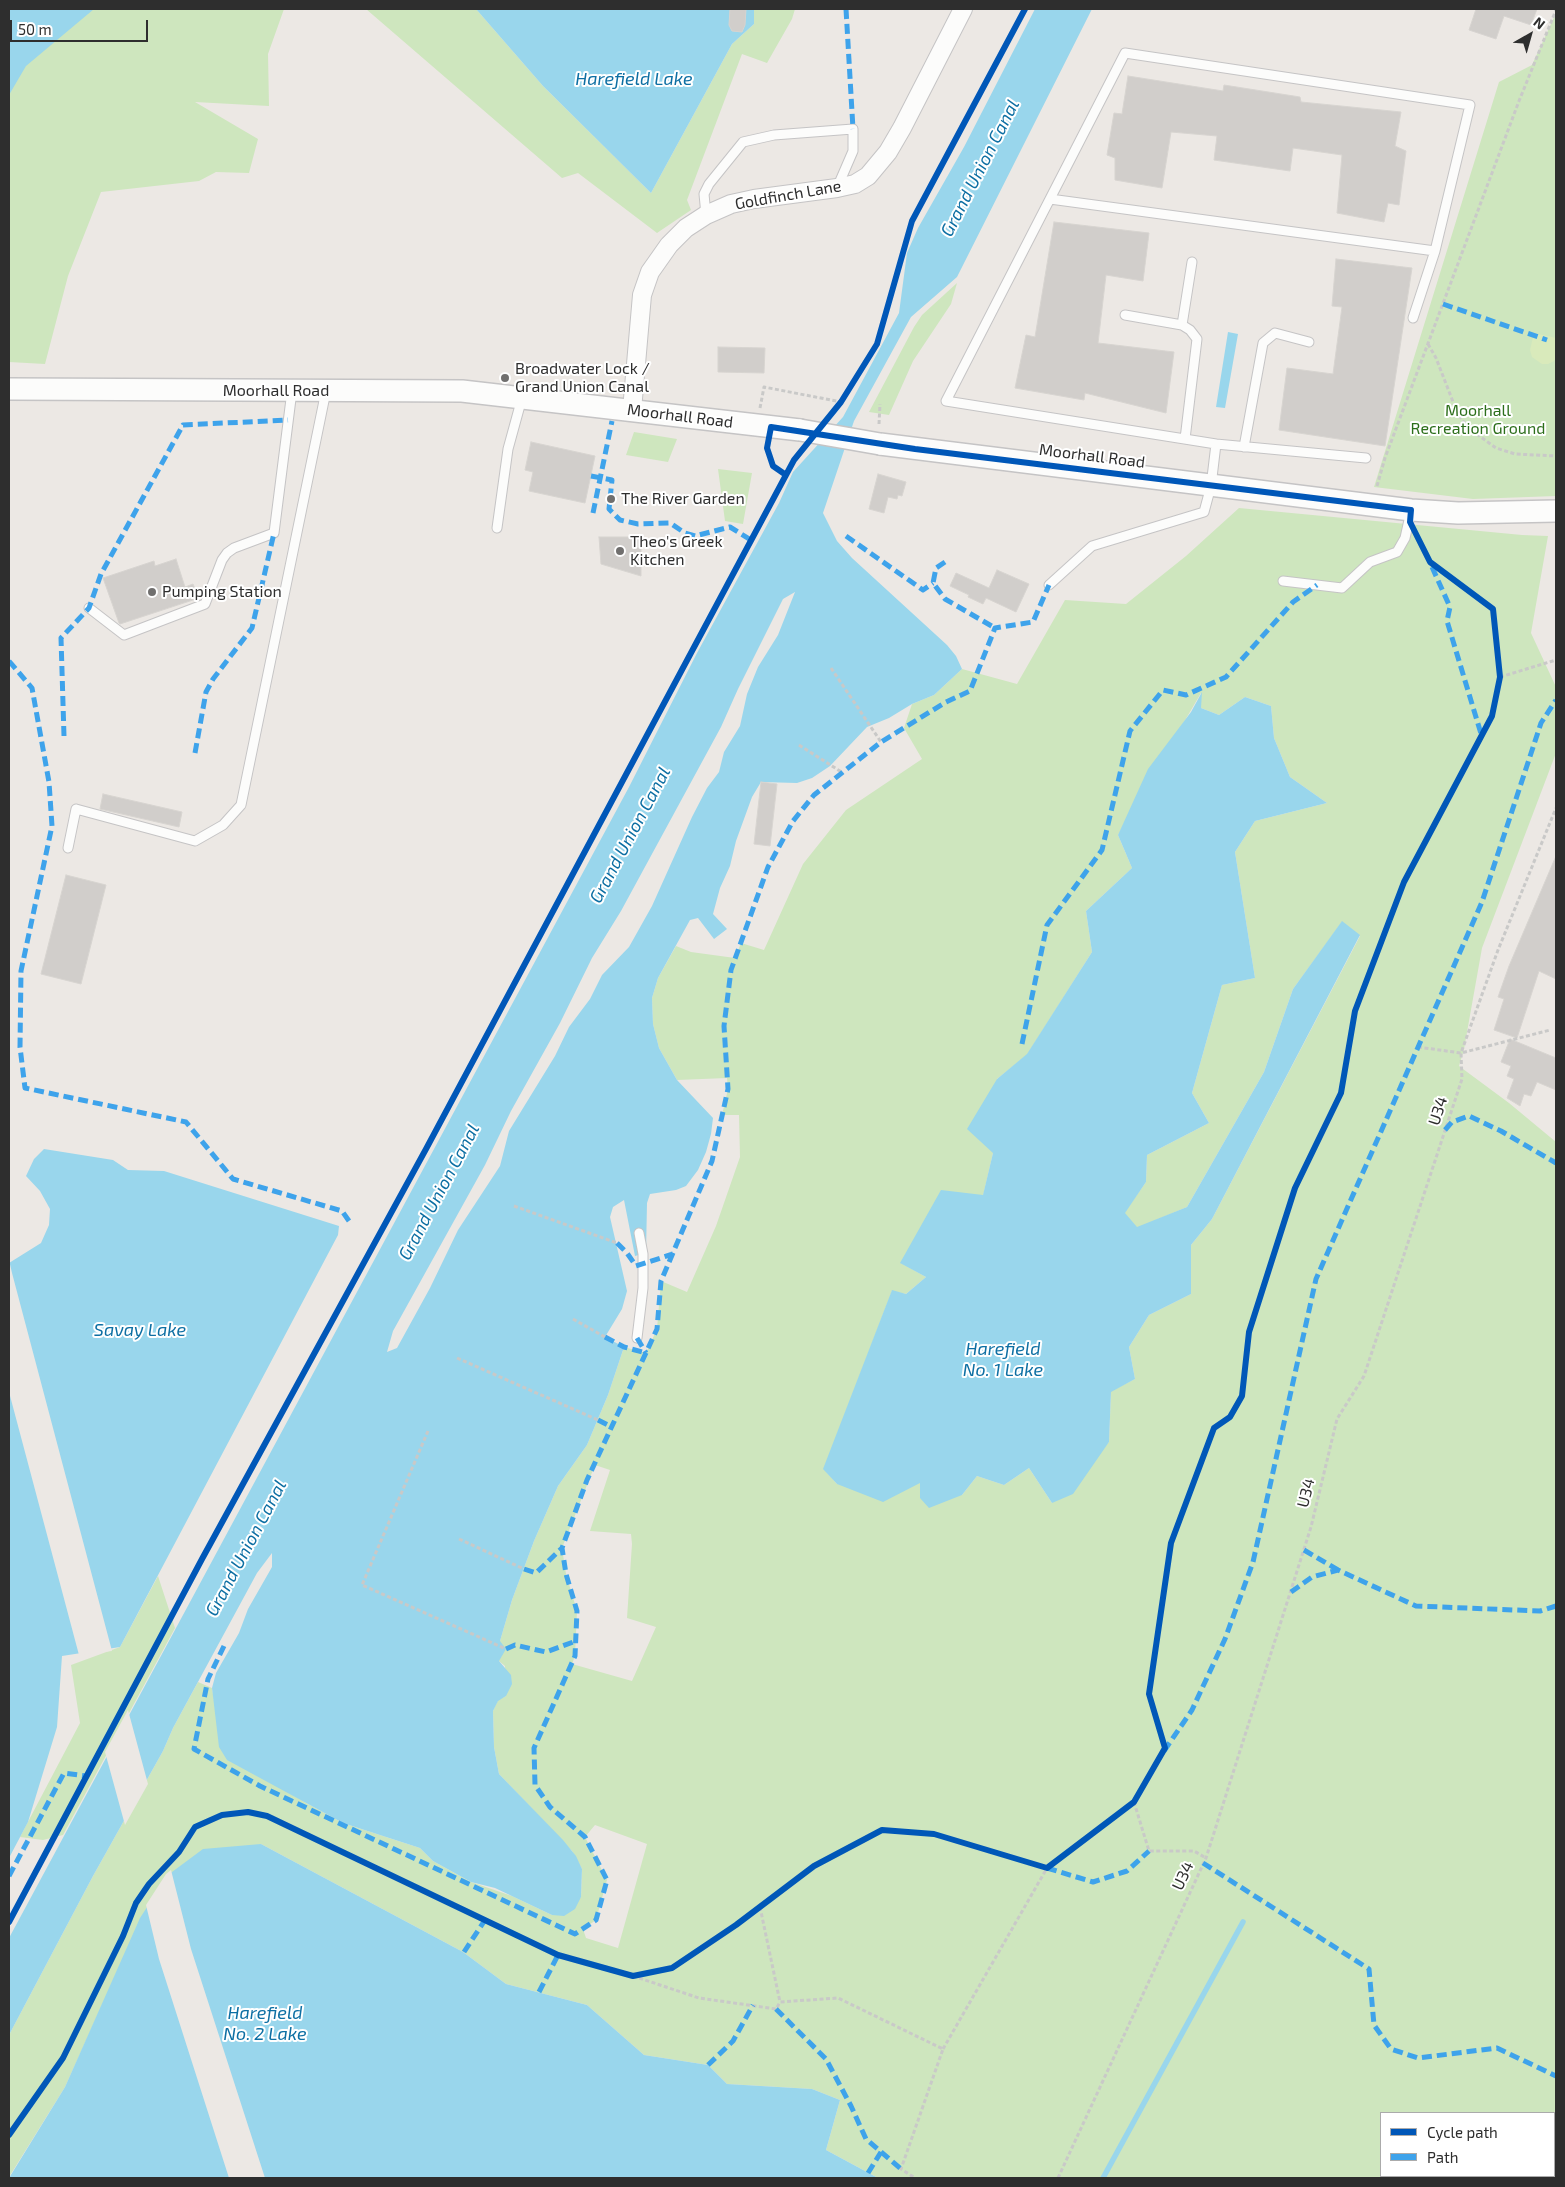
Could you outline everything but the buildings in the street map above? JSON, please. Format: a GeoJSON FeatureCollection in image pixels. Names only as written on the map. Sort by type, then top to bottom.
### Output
{"type":"FeatureCollection","features":[{"type":"Feature","properties":{"kind":"street","name":"Goldfinch Lane"},"geometry":{"type":"LineString","coordinates":[[632,410],[642,295],[650,272],[669,245],[686,228],[706,215],[731,204],[754,199],[837,188],[855,184],[868,176],[888,152],[902,128],[963,9]]}},
{"type":"Feature","properties":{"kind":"street","name":"Moorhall Road"},"geometry":{"type":"LineString","coordinates":[[9,390],[462,391],[800,430],[879,434],[1410,516],[1556,511]]}},
{"type":"Feature","properties":{"kind":"lane"},"geometry":{"type":"LineString","coordinates":[[1366,458],[1244,448],[946,402],[1125,53],[1470,105],[1435,251],[1413,318]]}},
{"type":"Feature","properties":{"kind":"lane"},"geometry":{"type":"LineString","coordinates":[[706,215],[704,194],[709,184],[743,142],[774,134],[853,129],[854,151],[837,188]]}},
{"type":"Feature","properties":{"kind":"lane"},"geometry":{"type":"LineString","coordinates":[[1050,199],[1435,251]]}},
{"type":"Feature","properties":{"kind":"lane"},"geometry":{"type":"LineString","coordinates":[[1182,325],[1192,262]]}},
{"type":"Feature","properties":{"kind":"lane"},"geometry":{"type":"LineString","coordinates":[[1125,315],[1182,325],[1190,330],[1196,339],[1185,439]]}},
{"type":"Feature","properties":{"kind":"lane"},"geometry":{"type":"LineString","coordinates":[[1244,448],[1263,342],[1275,334],[1309,342]]}},
{"type":"Feature","properties":{"kind":"lane"},"geometry":{"type":"LineString","coordinates":[[89,608],[124,635],[205,604],[222,560],[227,553],[234,548],[274,533],[292,391]]}},
{"type":"Feature","properties":{"kind":"lane"},"geometry":{"type":"LineString","coordinates":[[68,848],[76,809],[195,841],[224,825],[241,805],[326,391]]}},
{"type":"Feature","properties":{"kind":"lane"},"geometry":{"type":"LineString","coordinates":[[497,528],[508,448],[522,397]]}},
{"type":"Feature","properties":{"kind":"lane"},"geometry":{"type":"LineString","coordinates":[[1049,584],[1092,546],[1204,512],[1211,486],[1216,444]]}},
{"type":"Feature","properties":{"kind":"lane"},"geometry":{"type":"LineString","coordinates":[[1283,581],[1342,588],[1370,562],[1397,552],[1405,538],[1410,516]]}},
{"type":"Feature","properties":{"kind":"lane"},"geometry":{"type":"LineString","coordinates":[[637,1338],[643,1288],[643,1254],[639,1233]]}},
{"type":"Feature","properties":{"kind":"path"},"geometry":{"type":"LineString","coordinates":[[760,410],[764,387],[840,402],[877,344],[912,221],[1025,9]]}},
{"type":"Feature","properties":{"kind":"path"},"geometry":{"type":"LineString","coordinates":[[1376,492],[1385,458],[1519,101],[1556,10]]}},
{"type":"Feature","properties":{"kind":"path"},"geometry":{"type":"LineString","coordinates":[[1428,344],[1436,358],[1457,412],[1467,427],[1496,448],[1515,454],[1556,456]]}},
{"type":"Feature","properties":{"kind":"path"},"geometry":{"type":"LineString","coordinates":[[879,434],[880,404]]}},
{"type":"Feature","properties":{"kind":"path"},"geometry":{"type":"LineString","coordinates":[[9,1922],[206,1550],[426,1149],[724,588],[764,519],[786,475],[773,466],[767,448],[768,441]]}},
{"type":"Feature","properties":{"kind":"path"},"geometry":{"type":"LineString","coordinates":[[1165,1748],[1149,1694],[1171,1543],[1214,1428],[1230,1417],[1242,1396],[1249,1332],[1295,1188],[1340,1093],[1358,1002],[1404,882],[1492,716],[1500,677],[1493,610],[1430,562],[1410,516]]}},
{"type":"Feature","properties":{"kind":"path"},"geometry":{"type":"LineString","coordinates":[[1500,677],[1556,660]]}},
{"type":"Feature","properties":{"kind":"path"},"geometry":{"type":"LineString","coordinates":[[831,668],[881,742]]}},
{"type":"Feature","properties":{"kind":"path"},"geometry":{"type":"LineString","coordinates":[[799,745],[843,772]]}},
{"type":"Feature","properties":{"kind":"path"},"geometry":{"type":"LineString","coordinates":[[1418,1047],[1461,1052],[1550,1030]]}},
{"type":"Feature","properties":{"kind":"path"},"geometry":{"type":"LineString","coordinates":[[514,1206],[617,1243]]}},
{"type":"Feature","properties":{"kind":"path"},"geometry":{"type":"LineString","coordinates":[[573,1319],[605,1337]]}},
{"type":"Feature","properties":{"kind":"path"},"geometry":{"type":"LineString","coordinates":[[457,1358],[598,1420]]}},
{"type":"Feature","properties":{"kind":"path"},"geometry":{"type":"LineString","coordinates":[[428,1431],[362,1585],[506,1649]]}},
{"type":"Feature","properties":{"kind":"path"},"geometry":{"type":"LineString","coordinates":[[459,1539],[524,1569]]}},
{"type":"Feature","properties":{"kind":"path"},"geometry":{"type":"LineString","coordinates":[[1134,1802],[1149,1851],[1194,1851],[1206,1858]]}},
{"type":"Feature","properties":{"kind":"path"},"geometry":{"type":"LineString","coordinates":[[915,2178],[901,2169],[943,2049],[1047,1868]]}},
{"type":"Feature","properties":{"kind":"path"},"geometry":{"type":"LineString","coordinates":[[633,1976],[699,1998],[776,2009],[780,2002],[760,1907]]}},
{"type":"Feature","properties":{"kind":"path"},"geometry":{"type":"LineString","coordinates":[[780,2002],[838,1998],[943,2049]]}},
{"type":"Feature","properties":{"kind":"green space"},"geometry":{"type":"Polygon","coordinates":[[[9,9],[284,9],[268,54],[269,106],[195,102],[258,139],[249,173],[216,172],[199,181],[101,192],[68,276],[45,364],[9,362],[9,9]]]}},
{"type":"Feature","properties":{"kind":"green space"},"geometry":{"type":"Polygon","coordinates":[[[366,9],[476,9],[543,86],[651,193],[732,44],[754,24],[754,9],[795,9],[792,19],[767,63],[742,54],[687,200],[691,210],[657,233],[578,173],[562,178],[366,9]]]}},
{"type":"Feature","properties":{"kind":"green space","name":"Moorhall Recreation Ground"},"geometry":{"type":"Polygon","coordinates":[[[1556,13],[1556,496],[1473,499],[1374,487],[1499,82],[1532,65],[1556,13]]]}},
{"type":"Feature","properties":{"kind":"green space"},"geometry":{"type":"Polygon","coordinates":[[[957,283],[951,304],[913,361],[889,415],[869,412],[922,315],[957,283]]]}},
{"type":"Feature","properties":{"kind":"green space"},"geometry":{"type":"Polygon","coordinates":[[[1534,333],[1556,338],[1556,358],[1554,361],[1542,364],[1532,357],[1530,350],[1534,333]]]}},
{"type":"Feature","properties":{"kind":"green space"},"geometry":{"type":"Polygon","coordinates":[[[634,432],[677,439],[668,462],[626,455],[634,432]]]}},
{"type":"Feature","properties":{"kind":"green space"},"geometry":{"type":"Polygon","coordinates":[[[718,469],[752,473],[743,524],[725,521],[718,469]]]}},
{"type":"Feature","properties":{"kind":"green space"},"geometry":{"type":"Polygon","coordinates":[[[1239,508],[1548,536],[1531,633],[1556,687],[1556,753],[1482,948],[1464,1049],[1459,1066],[1509,1103],[1556,1142],[1556,2178],[878,2178],[826,2150],[840,2100],[812,2089],[727,2084],[708,2065],[644,2055],[587,2005],[506,1984],[463,1952],[261,1844],[124,1957],[65,2087],[9,2177],[9,2035],[93,1876],[163,1751],[198,1682],[212,1688],[215,1706],[276,1785],[308,1804],[343,1823],[420,1848],[433,1861],[471,1882],[512,1896],[552,1915],[581,1897],[582,1869],[572,1851],[499,1774],[494,1747],[493,1711],[498,1700],[506,1696],[505,1666],[499,1661],[500,1641],[512,1600],[534,1541],[558,1486],[587,1445],[608,1395],[624,1347],[646,1353],[657,1329],[661,1281],[687,1292],[716,1226],[740,1157],[739,1115],[722,1115],[728,1089],[727,1078],[677,1080],[659,1048],[653,1024],[652,998],[658,978],[676,946],[691,952],[735,958],[741,943],[764,950],[803,864],[846,810],[922,759],[904,728],[912,704],[934,695],[962,669],[1017,684],[1065,600],[1126,604],[1186,556],[1239,508]],[[1201,693],[1118,835],[1132,868],[1086,911],[1092,952],[1027,1055],[997,1079],[993,1153],[983,1196],[901,1263],[926,1277],[906,1294],[892,1291],[824,1469],[837,1484],[921,1483],[962,1495],[977,1476],[1004,1485],[1029,1468],[1052,1503],[1109,1442],[1111,1391],[1135,1379],[1129,1347],[1149,1315],[1191,1294],[1191,1245],[1212,1219],[1360,936],[1342,922],[1293,989],[1264,1072],[1187,1207],[1137,1228],[1124,1213],[1146,1182],[1147,1155],[1209,1123],[1192,1093],[1222,985],[1255,978],[1235,852],[1255,821],[1327,803],[1290,777],[1274,738],[1271,706],[1245,697],[1219,715],[1201,708],[1201,693]],[[595,1465],[562,1548],[566,1574],[577,1611],[575,1656],[572,1664],[632,1681],[656,1627],[627,1618],[631,1534],[590,1531],[610,1470],[595,1465]],[[595,1825],[585,1837],[607,1880],[596,1920],[583,1929],[586,1938],[618,1948],[647,1844],[595,1825]]]}},
{"type":"Feature","properties":{"kind":"green space"},"geometry":{"type":"Polygon","coordinates":[[[158,1576],[175,1628],[63,1835],[43,1840],[20,1837],[80,1723],[71,1665],[120,1647],[158,1576]]]}},
{"type":"Feature","properties":{"kind":"water"},"geometry":{"type":"Polygon","coordinates":[[[9,9],[94,9],[26,66],[9,95],[9,9]]]}},
{"type":"Feature","properties":{"kind":"water","name":"Harefield Lake"},"geometry":{"type":"Polygon","coordinates":[[[476,9],[754,9],[754,24],[732,44],[651,193],[543,86],[476,9]]]}},
{"type":"Feature","properties":{"kind":"water","name":"Grand Union Canal"},"geometry":{"type":"Polygon","coordinates":[[[1035,9],[1092,9],[957,277],[911,317],[854,421],[823,513],[837,541],[852,558],[947,645],[956,656],[962,669],[934,695],[867,727],[830,766],[812,778],[797,783],[761,782],[752,797],[736,841],[730,866],[720,888],[713,914],[727,929],[714,939],[698,918],[690,920],[658,978],[652,998],[653,1024],[659,1048],[677,1080],[713,1118],[711,1134],[698,1170],[686,1186],[676,1190],[650,1194],[647,1203],[646,1253],[635,1256],[624,1200],[613,1207],[610,1217],[627,1291],[622,1309],[605,1337],[624,1347],[608,1395],[587,1445],[558,1486],[534,1541],[512,1600],[500,1641],[506,1649],[499,1661],[511,1675],[512,1684],[506,1696],[498,1701],[493,1711],[494,1747],[499,1774],[563,1840],[576,1856],[582,1869],[581,1897],[575,1909],[564,1916],[552,1915],[495,1888],[471,1882],[433,1861],[420,1848],[343,1823],[227,1760],[219,1747],[212,1688],[216,1673],[239,1633],[248,1609],[272,1567],[272,1553],[257,1573],[9,2035],[9,1938],[629,787],[697,653],[779,503],[793,472],[843,417],[899,313],[907,253],[918,228],[964,147],[1035,9]],[[795,592],[783,599],[721,727],[621,911],[592,958],[560,1023],[511,1111],[485,1165],[393,1331],[387,1352],[397,1348],[430,1288],[458,1230],[500,1166],[509,1131],[555,1056],[569,1027],[590,999],[602,975],[629,947],[652,906],[692,817],[707,788],[719,772],[724,752],[740,726],[747,694],[758,667],[778,635],[795,592]]]}},
{"type":"Feature","properties":{"kind":"water"},"geometry":{"type":"Polygon","coordinates":[[[1228,332],[1238,334],[1225,408],[1216,407],[1228,332]]]}},
{"type":"Feature","properties":{"kind":"water","name":"Harefield No. 1 Lake"},"geometry":{"type":"Polygon","coordinates":[[[1202,692],[1201,708],[1219,715],[1245,697],[1271,706],[1274,738],[1290,777],[1327,803],[1255,821],[1235,852],[1255,978],[1222,985],[1192,1093],[1209,1123],[1147,1155],[1146,1182],[1125,1213],[1137,1227],[1187,1207],[1264,1072],[1293,989],[1342,921],[1360,935],[1212,1219],[1191,1245],[1191,1294],[1149,1315],[1129,1347],[1135,1379],[1111,1392],[1109,1442],[1073,1494],[1052,1503],[1029,1468],[1004,1485],[977,1476],[962,1495],[929,1508],[920,1498],[920,1483],[883,1502],[837,1484],[823,1469],[892,1290],[906,1294],[926,1277],[900,1263],[941,1190],[983,1195],[993,1153],[967,1129],[997,1079],[1027,1054],[1092,952],[1086,911],[1132,868],[1118,835],[1148,769],[1191,712],[1202,692]]]}},
{"type":"Feature","properties":{"kind":"water","name":"Savay Lake"},"geometry":{"type":"Polygon","coordinates":[[[44,1149],[113,1160],[128,1170],[164,1171],[339,1226],[338,1235],[120,1647],[62,1656],[57,1727],[28,1822],[9,1858],[9,1263],[41,1243],[49,1225],[50,1209],[40,1191],[26,1176],[34,1159],[44,1149]]]}},
{"type":"Feature","properties":{"kind":"water","name":"Harefield No. 2 Lake"},"geometry":{"type":"Polygon","coordinates":[[[261,1844],[463,1952],[506,1984],[587,2005],[644,2055],[708,2065],[727,2084],[812,2089],[840,2100],[826,2150],[878,2178],[9,2178],[65,2087],[140,1918],[168,1875],[203,1849],[261,1844]]]}},
{"type":"Feature","properties":{"kind":"pier"},"geometry":{"type":"Polygon","coordinates":[[[9,1260],[112,1651],[79,1655],[9,1392],[9,1260]]]}},
{"type":"Feature","properties":{"kind":"pier"},"geometry":{"type":"Polygon","coordinates":[[[128,1710],[148,1784],[125,1825],[105,1752],[128,1710]]]}},
{"type":"Feature","properties":{"kind":"pier"},"geometry":{"type":"Polygon","coordinates":[[[171,1870],[191,1949],[265,2178],[229,2178],[159,1959],[146,1905],[166,1874],[171,1870]]]}},
{"type":"Feature","properties":{"kind":"waterway"},"geometry":{"type":"LineString","coordinates":[[1103,2178],[1243,1922]]}},
{"type":"Feature","properties":{"kind":"marked path"},"geometry":{"type":"LineString","coordinates":[[846,9],[853,129]]}},
{"type":"Feature","properties":{"kind":"marked path"},"geometry":{"type":"LineString","coordinates":[[1443,304],[1547,340]]}},
{"type":"Feature","properties":{"kind":"marked path"},"geometry":{"type":"LineString","coordinates":[[64,736],[61,638],[89,608],[101,574],[183,425],[288,420]]}},
{"type":"Feature","properties":{"kind":"marked path"},"geometry":{"type":"LineString","coordinates":[[593,513],[612,421]]}},
{"type":"Feature","properties":{"kind":"marked path"},"geometry":{"type":"LineString","coordinates":[[591,476],[612,480],[609,509],[620,520],[638,524],[670,523],[685,533],[695,536],[730,527],[751,540]]}},
{"type":"Feature","properties":{"kind":"marked path"},"geometry":{"type":"LineString","coordinates":[[195,753],[206,692],[213,679],[252,628],[274,533]]}},
{"type":"Feature","properties":{"kind":"marked path"},"geometry":{"type":"LineString","coordinates":[[846,536],[923,590],[933,583]]}},
{"type":"Feature","properties":{"kind":"marked path"},"geometry":{"type":"LineString","coordinates":[[945,562],[936,568],[933,583],[945,599],[995,628]]}},
{"type":"Feature","properties":{"kind":"marked path"},"geometry":{"type":"LineString","coordinates":[[1432,567],[1450,607],[1447,621],[1482,737]]}},
{"type":"Feature","properties":{"kind":"marked path"},"geometry":{"type":"LineString","coordinates":[[224,1646],[208,1679],[194,1749],[260,1786],[575,1934],[596,1920],[607,1880],[585,1837],[550,1807],[535,1785],[534,1748],[575,1656],[577,1611],[566,1574],[562,1548],[587,1480],[657,1329],[661,1281],[712,1161],[728,1089],[724,1026],[731,970],[768,867],[793,821],[814,795],[881,742],[946,702],[970,691],[995,628],[1033,622],[1049,585]]}},
{"type":"Feature","properties":{"kind":"marked path"},"geometry":{"type":"LineString","coordinates":[[1022,1044],[1047,925],[1102,850],[1130,731],[1163,690],[1186,695],[1226,677],[1293,602],[1317,585]]}},
{"type":"Feature","properties":{"kind":"marked path"},"geometry":{"type":"LineString","coordinates":[[9,661],[32,688],[49,782],[52,826],[21,971],[20,1047],[25,1088],[186,1122],[233,1179],[342,1211],[349,1221]]}},
{"type":"Feature","properties":{"kind":"marked path"},"geometry":{"type":"LineString","coordinates":[[1164,1751],[1192,1710],[1225,1639],[1253,1562],[1316,1279],[1482,902],[1541,723],[1556,700]]}},
{"type":"Feature","properties":{"kind":"marked path"},"geometry":{"type":"LineString","coordinates":[[1445,1130],[1452,1122],[1469,1116],[1501,1131],[1556,1163]]}},
{"type":"Feature","properties":{"kind":"marked path"},"geometry":{"type":"LineString","coordinates":[[617,1243],[636,1266],[673,1254]]}},
{"type":"Feature","properties":{"kind":"marked path"},"geometry":{"type":"LineString","coordinates":[[605,1337],[624,1347],[646,1353]]}},
{"type":"Feature","properties":{"kind":"marked path"},"geometry":{"type":"LineString","coordinates":[[637,1338],[646,1353]]}},
{"type":"Feature","properties":{"kind":"marked path"},"geometry":{"type":"LineString","coordinates":[[598,1420],[612,1427]]}},
{"type":"Feature","properties":{"kind":"marked path"},"geometry":{"type":"LineString","coordinates":[[524,1569],[536,1573],[562,1548]]}},
{"type":"Feature","properties":{"kind":"marked path"},"geometry":{"type":"LineString","coordinates":[[1304,1550],[1338,1570]]}},
{"type":"Feature","properties":{"kind":"marked path"},"geometry":{"type":"LineString","coordinates":[[1291,1592],[1312,1577],[1338,1570],[1416,1606],[1540,1611],[1556,1606]]}},
{"type":"Feature","properties":{"kind":"marked path"},"geometry":{"type":"LineString","coordinates":[[506,1649],[515,1645],[546,1652],[576,1641]]}},
{"type":"Feature","properties":{"kind":"marked path"},"geometry":{"type":"LineString","coordinates":[[9,1876],[64,1773],[86,1776]]}},
{"type":"Feature","properties":{"kind":"marked path"},"geometry":{"type":"LineString","coordinates":[[1047,1868],[1093,1882],[1127,1871],[1149,1851]]}},
{"type":"Feature","properties":{"kind":"marked path"},"geometry":{"type":"LineString","coordinates":[[1203,1863],[1369,1969],[1374,2025],[1391,2049],[1418,2058],[1497,2048],[1556,2076]]}},
{"type":"Feature","properties":{"kind":"marked path"},"geometry":{"type":"LineString","coordinates":[[464,1952],[485,1920]]}},
{"type":"Feature","properties":{"kind":"marked path"},"geometry":{"type":"LineString","coordinates":[[539,1992],[558,1955]]}},
{"type":"Feature","properties":{"kind":"marked path"},"geometry":{"type":"LineString","coordinates":[[708,2065],[733,2041],[753,2005]]}},
{"type":"Feature","properties":{"kind":"marked path"},"geometry":{"type":"LineString","coordinates":[[776,2009],[826,2059],[866,2139],[901,2169]]}},
{"type":"Feature","properties":{"kind":"marked path"},"geometry":{"type":"LineString","coordinates":[[868,2173],[881,2152]]}},
{"type":"Feature","properties":{"kind":"cycle path"},"geometry":{"type":"LineString","coordinates":[[9,1922],[202,1559],[426,1149],[794,460],[841,402],[877,344],[912,221],[1025,9]]}},
{"type":"Feature","properties":{"kind":"cycle path"},"geometry":{"type":"LineString","coordinates":[[9,2135],[63,2058],[123,1936],[136,1903],[149,1884],[179,1852],[195,1827],[222,1815],[248,1812],[267,1816],[558,1955],[633,1976],[672,1968],[736,1925],[814,1866],[882,1830],[934,1834],[1047,1868],[1134,1802],[1165,1748],[1149,1694],[1171,1543],[1214,1428],[1230,1417],[1242,1396],[1249,1332],[1295,1188],[1341,1093],[1355,1011],[1404,882],[1492,716],[1500,677],[1493,609],[1430,562],[1410,522],[1411,510],[915,449],[771,427],[767,448],[773,466],[786,475]]}},
{"type":"Feature","properties":{"kind":"place","name":"Broadwater Lock / Grand Union Canal"},"geometry":{"type":"Point","coordinates":[505,378]}},
{"type":"Feature","properties":{"kind":"place","name":"The River Garden"},"geometry":{"type":"Point","coordinates":[611,499]}},
{"type":"Feature","properties":{"kind":"place","name":"Theo's Greek Kitchen"},"geometry":{"type":"Point","coordinates":[620,551]}},
{"type":"Feature","properties":{"kind":"place","name":"Pumping Station"},"geometry":{"type":"Point","coordinates":[152,592]}}]}
